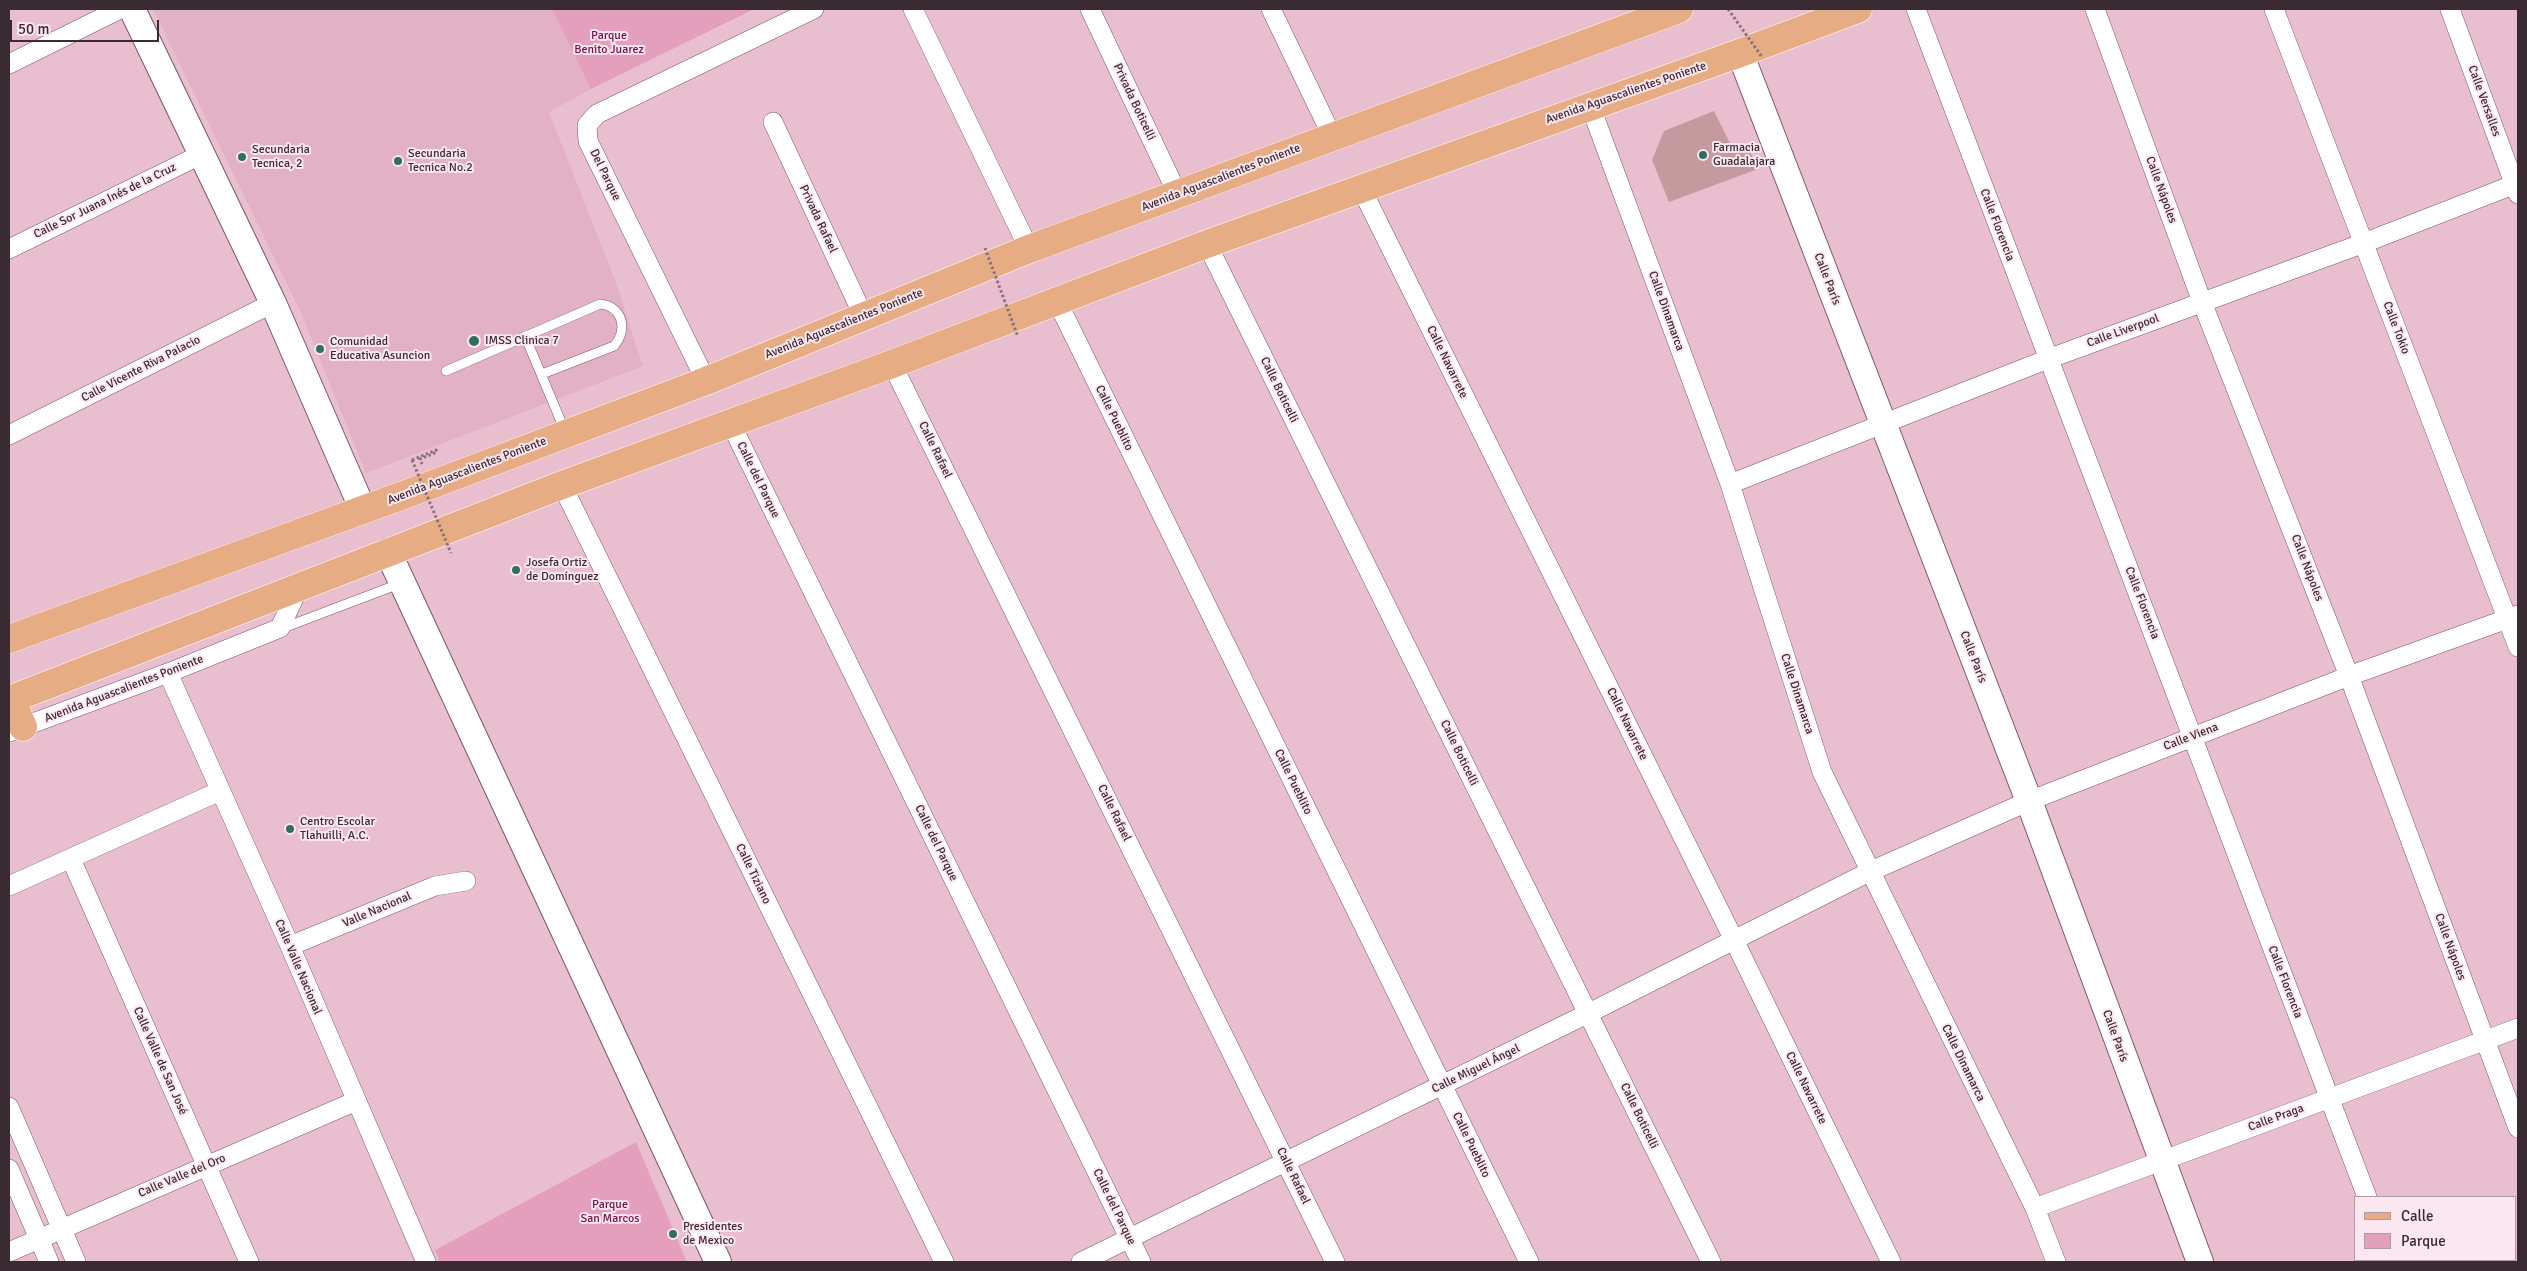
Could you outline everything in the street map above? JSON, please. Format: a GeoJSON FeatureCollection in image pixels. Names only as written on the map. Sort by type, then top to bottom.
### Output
{"type":"FeatureCollection","features":[{"type":"Feature","properties":{"kind":"main road","name":"Avenida Aguascalientes Poniente"},"geometry":{"type":"LineString","coordinates":[[9,639],[363,510],[706,381],[863,315],[1029,249],[1679,9]]}},
{"type":"Feature","properties":{"kind":"main road","name":"Avenida Aguascalientes Poniente"},"geometry":{"type":"LineString","coordinates":[[10,699],[562,485],[892,364],[1057,300],[1590,105],[1751,55],[1858,9]]}},
{"type":"Feature","properties":{"kind":"main road"},"geometry":{"type":"LineString","coordinates":[[10,699],[16,730]]}},
{"type":"Feature","properties":{"kind":"street"},"geometry":{"type":"LineString","coordinates":[[9,64],[120,9]]}},
{"type":"Feature","properties":{"kind":"street"},"geometry":{"type":"LineString","coordinates":[[132,9],[274,303],[363,510]]}},
{"type":"Feature","properties":{"kind":"street","name":"Del Parque"},"geometry":{"type":"LineString","coordinates":[[706,381],[588,141],[587,125],[597,114],[814,9]]}},
{"type":"Feature","properties":{"kind":"street"},"geometry":{"type":"LineString","coordinates":[[913,9],[1029,249]]}},
{"type":"Feature","properties":{"kind":"street","name":"Privada Boticelli"},"geometry":{"type":"LineString","coordinates":[[1090,9],[1178,195]]}},
{"type":"Feature","properties":{"kind":"street"},"geometry":{"type":"LineString","coordinates":[[1272,9],[1332,136]]}},
{"type":"Feature","properties":{"kind":"street","name":"Calle Florencia"},"geometry":{"type":"LineString","coordinates":[[1916,9],[2367,1196]]}},
{"type":"Feature","properties":{"kind":"street","name":"Calle Nápoles"},"geometry":{"type":"LineString","coordinates":[[2095,9],[2202,302],[2349,676],[2518,1128]]}},
{"type":"Feature","properties":{"kind":"street","name":"Calle Tokio"},"geometry":{"type":"LineString","coordinates":[[2274,9],[2364,243],[2513,617],[2518,647]]}},
{"type":"Feature","properties":{"kind":"street","name":"Calle Versalles"},"geometry":{"type":"LineString","coordinates":[[2450,9],[2517,187]]}},
{"type":"Feature","properties":{"kind":"street","name":"Calle París"},"geometry":{"type":"LineString","coordinates":[[1751,55],[1883,425],[2029,800],[2161,1161],[2200,1262]]}},
{"type":"Feature","properties":{"kind":"street","name":"Calle Dinamarca"},"geometry":{"type":"LineString","coordinates":[[1590,105],[1730,484],[1822,772],[1869,872],[2035,1208],[2056,1262]]}},
{"type":"Feature","properties":{"kind":"street","name":"Privada Rafael"},"geometry":{"type":"LineString","coordinates":[[773,122],[863,315]]}},
{"type":"Feature","properties":{"kind":"street","name":"Calle Sor Juana Inés de la Cruz"},"geometry":{"type":"LineString","coordinates":[[9,249],[202,154]]}},
{"type":"Feature","properties":{"kind":"street","name":"Calle Liverpool"},"geometry":{"type":"LineString","coordinates":[[1730,484],[2048,359],[2517,187]]}},
{"type":"Feature","properties":{"kind":"street","name":"Calle Navarrete"},"geometry":{"type":"LineString","coordinates":[[1360,188],[1734,940],[1891,1262]]}},
{"type":"Feature","properties":{"kind":"street","name":"Calle Boticelli"},"geometry":{"type":"LineString","coordinates":[[1207,244],[1711,1262]]}},
{"type":"Feature","properties":{"kind":"street","name":"Calle Pueblito"},"geometry":{"type":"LineString","coordinates":[[1057,300],[1529,1262]]}},
{"type":"Feature","properties":{"kind":"street","name":"Calle Vicente Riva Palacio"},"geometry":{"type":"LineString","coordinates":[[9,435],[274,303]]}},
{"type":"Feature","properties":{"kind":"street","name":"Calle Rafael"},"geometry":{"type":"LineString","coordinates":[[892,364],[1335,1262]]}},
{"type":"Feature","properties":{"kind":"street","name":"Calle del Parque"},"geometry":{"type":"LineString","coordinates":[[731,424],[1141,1262]]}},
{"type":"Feature","properties":{"kind":"street","name":"Calle Tiziano"},"geometry":{"type":"LineString","coordinates":[[562,485],[944,1262]]}},
{"type":"Feature","properties":{"kind":"street"},"geometry":{"type":"LineString","coordinates":[[388,552],[718,1262]]}},
{"type":"Feature","properties":{"kind":"street"},"geometry":{"type":"LineString","coordinates":[[280,628],[299,587]]}},
{"type":"Feature","properties":{"kind":"street","name":"Calle Viena"},"geometry":{"type":"LineString","coordinates":[[1869,872],[2029,800],[2349,676],[2513,617]]}},
{"type":"Feature","properties":{"kind":"street","name":"Avenida Aguascalientes Poniente"},"geometry":{"type":"LineString","coordinates":[[16,730],[168,673],[280,628]]}},
{"type":"Feature","properties":{"kind":"street","name":"Calle Valle Nacional"},"geometry":{"type":"LineString","coordinates":[[168,673],[290,946],[426,1262]]}},
{"type":"Feature","properties":{"kind":"street"},"geometry":{"type":"LineString","coordinates":[[9,886],[220,790]]}},
{"type":"Feature","properties":{"kind":"street","name":"Calle Valle de San José"},"geometry":{"type":"LineString","coordinates":[[71,859],[249,1262]]}},
{"type":"Feature","properties":{"kind":"street","name":"Calle Miguel Ángel"},"geometry":{"type":"LineString","coordinates":[[1081,1262],[1442,1086],[1869,872]]}},
{"type":"Feature","properties":{"kind":"street","name":"Valle Nacional"},"geometry":{"type":"LineString","coordinates":[[290,946],[436,886],[466,881]]}},
{"type":"Feature","properties":{"kind":"street","name":"Calle Praga"},"geometry":{"type":"LineString","coordinates":[[2035,1208],[2518,1028]]}},
{"type":"Feature","properties":{"kind":"street","name":"Calle Valle del Oro"},"geometry":{"type":"LineString","coordinates":[[9,1252],[356,1101]]}},
{"type":"Feature","properties":{"kind":"street"},"geometry":{"type":"LineString","coordinates":[[9,1107],[76,1262]]}},
{"type":"Feature","properties":{"kind":"street"},"geometry":{"type":"LineString","coordinates":[[9,1169],[48,1262]]}},
{"type":"Feature","properties":{"kind":"lane"},"geometry":{"type":"LineString","coordinates":[[446,371],[600,304],[610,305],[618,313],[622,327],[621,338],[614,346],[542,374]]}},
{"type":"Feature","properties":{"kind":"lane"},"geometry":{"type":"LineString","coordinates":[[525,336],[566,434]]}},
{"type":"Feature","properties":{"kind":"lane"},"geometry":{"type":"LineString","coordinates":[[280,628],[402,582]]}},
{"type":"Feature","properties":{"kind":"path"},"geometry":{"type":"LineString","coordinates":[[1728,9],[1751,55]]}},
{"type":"Feature","properties":{"kind":"path"},"geometry":{"type":"LineString","coordinates":[[985,248],[1018,337]]}},
{"type":"Feature","properties":{"kind":"path"},"geometry":{"type":"LineString","coordinates":[[420,459],[437,452],[436,450],[412,460],[451,553]]}},
{"type":"Feature","properties":{"kind":"shaded area","name":"Secundaria Tecnica No.2"},"geometry":{"type":"Polygon","coordinates":[[[153,9],[552,9],[591,89],[549,112],[615,280],[643,366],[366,473],[302,315],[153,9]]]}},
{"type":"Feature","properties":{"kind":"green space","name":"Parque Benito Juarez"},"geometry":{"type":"Polygon","coordinates":[[[552,9],[754,9],[591,89],[552,9]]]}},
{"type":"Feature","properties":{"kind":"green space","name":"Parque San Marcos"},"geometry":{"type":"Polygon","coordinates":[[[636,1142],[687,1262],[440,1262],[435,1250],[636,1142]]]}},
{"type":"Feature","properties":{"kind":"building","name":"Farmacia Guadalajara"},"geometry":{"type":"Polygon","coordinates":[[[1714,111],[1733,149],[1747,145],[1758,169],[1669,202],[1652,160],[1664,131],[1714,111]]]}},
{"type":"Feature","properties":{"kind":"place","name":"Farmacia Guadalajara"},"geometry":{"type":"Point","coordinates":[1703,155]}},
{"type":"Feature","properties":{"kind":"place","name":"Secundaria Tecnica, 2"},"geometry":{"type":"Point","coordinates":[242,157]}},
{"type":"Feature","properties":{"kind":"place","name":"Secundaria Tecnica No.2"},"geometry":{"type":"Point","coordinates":[398,161]}},
{"type":"Feature","properties":{"kind":"place","name":"IMSS Clinica 7"},"geometry":{"type":"Point","coordinates":[474,341]}},
{"type":"Feature","properties":{"kind":"place","name":"Comunidad Educativa Asuncion"},"geometry":{"type":"Point","coordinates":[320,349]}},
{"type":"Feature","properties":{"kind":"place","name":"Josefa Ortiz de Domínguez"},"geometry":{"type":"Point","coordinates":[516,570]}},
{"type":"Feature","properties":{"kind":"place","name":"Centro Escolar Tlahuilli, A.C."},"geometry":{"type":"Point","coordinates":[290,829]}},
{"type":"Feature","properties":{"kind":"place","name":"Presidentes de Mexico"},"geometry":{"type":"Point","coordinates":[673,1234]}}]}
